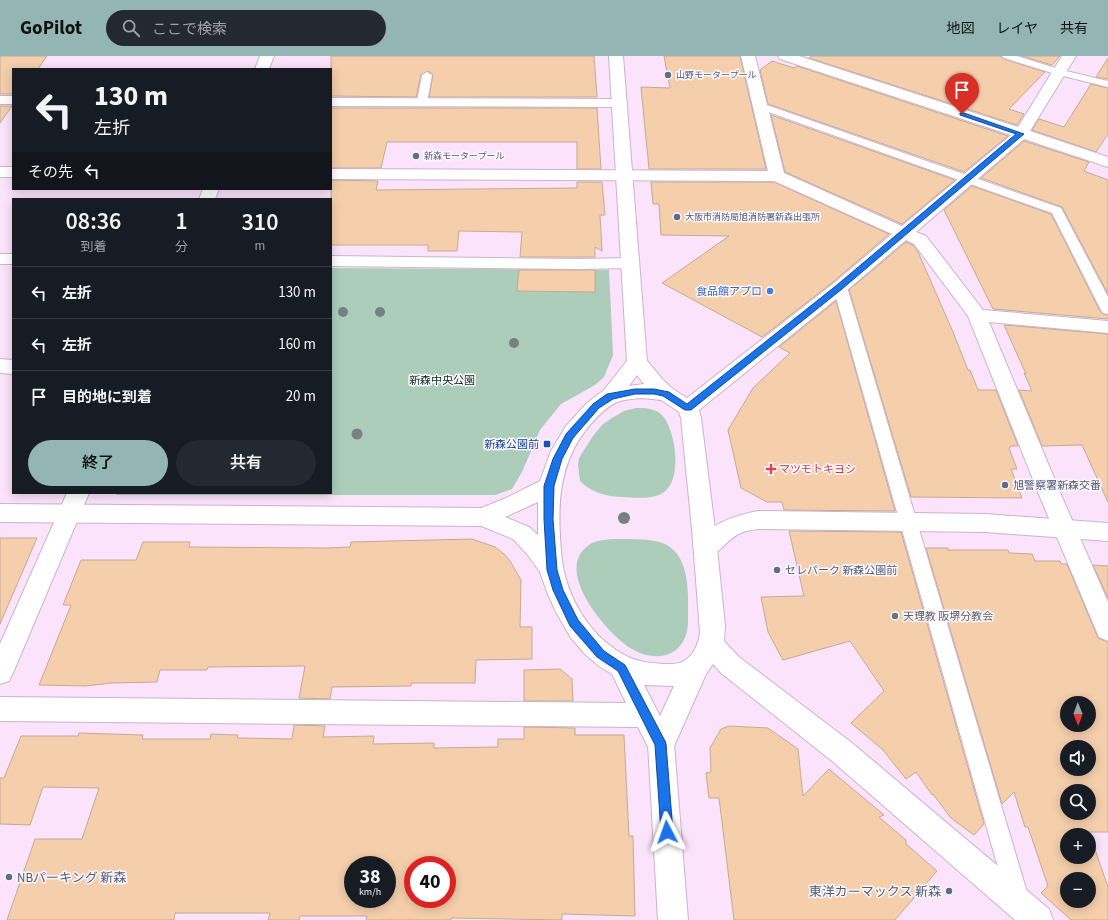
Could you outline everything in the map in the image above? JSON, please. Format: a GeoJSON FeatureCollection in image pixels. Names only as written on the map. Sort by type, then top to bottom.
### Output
{"type":"FeatureCollection","features":[{"type":"Feature","properties":{"kind":"street"},"geometry":{"type":"LineString","coordinates":[[262,68],[267,56]]}},
{"type":"Feature","properties":{"kind":"street"},"geometry":{"type":"LineString","coordinates":[[616,56],[637,362],[656,385],[666,394],[688,408],[691,418],[706,548],[712,629],[711,644],[695,669],[661,744]]}},
{"type":"Feature","properties":{"kind":"street"},"geometry":{"type":"LineString","coordinates":[[748,56],[778,176]]}},
{"type":"Feature","properties":{"kind":"street"},"geometry":{"type":"LineString","coordinates":[[784,56],[1108,162]]}},
{"type":"Feature","properties":{"kind":"street"},"geometry":{"type":"LineString","coordinates":[[688,408],[840,287],[1021,134],[1069,56]]}},
{"type":"Feature","properties":{"kind":"street"},"geometry":{"type":"LineString","coordinates":[[0,100],[12,100]]}},
{"type":"Feature","properties":{"kind":"street"},"geometry":{"type":"LineString","coordinates":[[332,102],[619,103]]}},
{"type":"Feature","properties":{"kind":"street"},"geometry":{"type":"LineString","coordinates":[[0,172],[12,172]]}},
{"type":"Feature","properties":{"kind":"street"},"geometry":{"type":"LineString","coordinates":[[332,174],[778,176],[920,240],[977,315],[1108,630]]}},
{"type":"Feature","properties":{"kind":"street"},"geometry":{"type":"LineString","coordinates":[[0,259],[12,259]]}},
{"type":"Feature","properties":{"kind":"street"},"geometry":{"type":"LineString","coordinates":[[332,261],[579,264],[630,262]]}},
{"type":"Feature","properties":{"kind":"street"},"geometry":{"type":"LineString","coordinates":[[977,315],[1108,327]]}},
{"type":"Feature","properties":{"kind":"street"},"geometry":{"type":"LineString","coordinates":[[637,362],[610,396],[596,406],[569,437],[557,459],[549,486],[548,525],[552,570],[558,590],[574,623],[600,654],[622,668],[640,674],[659,676],[680,674],[695,669]]}},
{"type":"Feature","properties":{"kind":"street"},"geometry":{"type":"LineString","coordinates":[[0,366],[12,366]]}},
{"type":"Feature","properties":{"kind":"street"},"geometry":{"type":"LineString","coordinates":[[610,396],[642,391],[666,394]]}},
{"type":"Feature","properties":{"kind":"street"},"geometry":{"type":"LineString","coordinates":[[482,518],[549,486]]}},
{"type":"Feature","properties":{"kind":"street"},"geometry":{"type":"LineString","coordinates":[[0,513],[73,503],[482,518],[521,533],[535,547],[552,570]]}},
{"type":"Feature","properties":{"kind":"street"},"geometry":{"type":"LineString","coordinates":[[0,673],[73,503]]}},
{"type":"Feature","properties":{"kind":"street"},"geometry":{"type":"LineString","coordinates":[[706,548],[721,532],[739,524],[758,520],[908,521],[1064,527],[1108,532]]}},
{"type":"Feature","properties":{"kind":"street"},"geometry":{"type":"LineString","coordinates":[[711,644],[730,665],[842,752],[1029,912]]}},
{"type":"Feature","properties":{"kind":"street"},"geometry":{"type":"LineString","coordinates":[[622,668],[661,744],[673,920]]}},
{"type":"Feature","properties":{"kind":"street"},"geometry":{"type":"LineString","coordinates":[[0,709],[646,715]]}},
{"type":"Feature","properties":{"kind":"lane"},"geometry":{"type":"LineString","coordinates":[[1006,56],[1059,72],[1108,84]]}},
{"type":"Feature","properties":{"kind":"lane"},"geometry":{"type":"LineString","coordinates":[[422,102],[427,75]]}},
{"type":"Feature","properties":{"kind":"lane"},"geometry":{"type":"LineString","coordinates":[[761,106],[1057,211],[1108,310]]}},
{"type":"Feature","properties":{"kind":"lane"},"geometry":{"type":"LineString","coordinates":[[840,287],[908,521],[1029,912]]}},
{"type":"Feature","properties":{"kind":"green space","name":"新森中央公園"},"geometry":{"type":"Polygon","coordinates":[[[332,268],[609,270],[613,355],[604,377],[595,385],[561,404],[540,430],[522,472],[512,489],[495,495],[116,494],[332,494],[332,268]]]}},
{"type":"Feature","properties":{"kind":"green space"},"geometry":{"type":"Polygon","coordinates":[[[636,408],[646,408],[656,411],[662,415],[667,422],[674,444],[675,468],[673,479],[668,488],[661,494],[653,497],[618,497],[600,494],[590,489],[580,481],[578,465],[579,458],[593,436],[603,424],[624,411],[636,408]]]}},
{"type":"Feature","properties":{"kind":"green space"},"geometry":{"type":"Polygon","coordinates":[[[639,539],[660,542],[674,550],[680,559],[687,580],[688,624],[686,635],[682,644],[669,654],[651,656],[642,654],[632,649],[610,630],[587,601],[580,585],[577,570],[579,556],[592,543],[601,540],[639,539]]]}},
{"type":"Feature","properties":{"kind":"building"},"geometry":{"type":"Polygon","coordinates":[[[0,56],[47,56],[39,68],[12,68],[12,94],[0,94],[0,56]]]}},
{"type":"Feature","properties":{"kind":"building"},"geometry":{"type":"Polygon","coordinates":[[[331,56],[594,56],[597,97],[429,97],[433,75],[428,71],[421,75],[416,97],[332,96],[331,56]]]}},
{"type":"Feature","properties":{"kind":"building"},"geometry":{"type":"Polygon","coordinates":[[[664,56],[740,56],[766,169],[649,169],[641,87],[670,88],[664,56]]]}},
{"type":"Feature","properties":{"kind":"building"},"geometry":{"type":"Polygon","coordinates":[[[811,56],[1000,56],[1004,59],[1045,72],[1009,109],[1024,114],[1017,125],[809,58],[811,56]]]}},
{"type":"Feature","properties":{"kind":"building"},"geometry":{"type":"Polygon","coordinates":[[[1022,56],[1060,56],[1052,65],[1022,56]]]}},
{"type":"Feature","properties":{"kind":"building"},"geometry":{"type":"Polygon","coordinates":[[[1108,58],[1108,79],[1096,77],[1108,58]]]}},
{"type":"Feature","properties":{"kind":"building"},"geometry":{"type":"Polygon","coordinates":[[[772,61],[794,68],[797,66],[1008,136],[964,172],[768,104],[760,70],[772,61]]]}},
{"type":"Feature","properties":{"kind":"building"},"geometry":{"type":"Polygon","coordinates":[[[1091,84],[1108,88],[1108,134],[1096,152],[1032,130],[1039,119],[1064,127],[1091,84]]]}},
{"type":"Feature","properties":{"kind":"building"},"geometry":{"type":"Polygon","coordinates":[[[0,106],[12,106],[0,123],[0,106]]]}},
{"type":"Feature","properties":{"kind":"building"},"geometry":{"type":"Polygon","coordinates":[[[332,108],[597,108],[601,169],[577,169],[577,142],[387,142],[381,168],[332,168],[332,108]]]}},
{"type":"Feature","properties":{"kind":"building"},"geometry":{"type":"Polygon","coordinates":[[[771,115],[955,180],[902,224],[785,172],[771,115]]]}},
{"type":"Feature","properties":{"kind":"building"},"geometry":{"type":"Polygon","coordinates":[[[1024,141],[1089,162],[1084,171],[1108,180],[1108,294],[1062,207],[981,178],[1024,141]]]}},
{"type":"Feature","properties":{"kind":"building"},"geometry":{"type":"Polygon","coordinates":[[[332,180],[378,181],[376,190],[577,188],[577,182],[602,182],[605,215],[600,215],[602,251],[595,247],[595,257],[520,257],[522,232],[459,231],[457,251],[428,251],[428,245],[332,245],[332,180]]]}},
{"type":"Feature","properties":{"kind":"building"},"geometry":{"type":"Polygon","coordinates":[[[651,182],[774,182],[889,234],[833,282],[762,337],[662,283],[729,236],[661,235],[659,204],[653,204],[651,182]]]}},
{"type":"Feature","properties":{"kind":"building"},"geometry":{"type":"Polygon","coordinates":[[[972,186],[1051,214],[1100,311],[1103,314],[1108,315],[1108,319],[993,309],[944,210],[972,186]]]}},
{"type":"Feature","properties":{"kind":"building"},"geometry":{"type":"Polygon","coordinates":[[[906,242],[913,245],[918,252],[978,390],[996,390],[1018,446],[1010,446],[1009,448],[1017,469],[1011,469],[1022,498],[911,497],[849,290],[906,242]]]}},
{"type":"Feature","properties":{"kind":"building"},"geometry":{"type":"Polygon","coordinates":[[[519,270],[595,270],[595,292],[517,291],[519,270]]]}},
{"type":"Feature","properties":{"kind":"building"},"geometry":{"type":"Polygon","coordinates":[[[836,301],[895,511],[784,510],[782,502],[767,502],[741,488],[728,430],[753,388],[790,353],[779,347],[836,301]]]}},
{"type":"Feature","properties":{"kind":"building"},"geometry":{"type":"Polygon","coordinates":[[[1004,325],[1108,334],[1108,502],[1082,445],[1042,446],[1019,390],[1032,391],[1004,325]]]}},
{"type":"Feature","properties":{"kind":"building"},"geometry":{"type":"Polygon","coordinates":[[[789,531],[901,532],[984,824],[974,835],[951,818],[916,772],[906,779],[883,750],[851,723],[884,691],[850,641],[783,660],[768,632],[761,597],[804,596],[789,531]]]}},
{"type":"Feature","properties":{"kind":"building"},"geometry":{"type":"Polygon","coordinates":[[[0,538],[37,538],[0,624],[0,538]]]}},
{"type":"Feature","properties":{"kind":"building"},"geometry":{"type":"Polygon","coordinates":[[[472,539],[495,547],[510,561],[521,580],[520,627],[532,627],[532,659],[476,660],[475,683],[411,683],[411,686],[332,687],[330,699],[299,698],[305,666],[208,667],[207,670],[160,670],[157,682],[112,683],[85,686],[39,685],[71,605],[63,605],[81,560],[136,560],[143,542],[190,542],[189,547],[327,548],[350,547],[351,542],[472,539]]]}},
{"type":"Feature","properties":{"kind":"building"},"geometry":{"type":"Polygon","coordinates":[[[926,548],[948,548],[948,550],[1008,550],[1009,553],[1032,554],[1035,561],[1060,561],[1061,564],[1067,564],[1098,638],[1108,642],[1108,832],[1096,832],[1096,828],[1060,828],[1060,864],[1096,864],[1096,852],[1108,887],[1108,920],[1071,920],[1041,893],[1048,886],[1028,827],[1025,827],[1014,792],[1002,804],[926,548]]]}},
{"type":"Feature","properties":{"kind":"building"},"geometry":{"type":"Polygon","coordinates":[[[1093,565],[1108,566],[1108,598],[1093,565]]]}},
{"type":"Feature","properties":{"kind":"building"},"geometry":{"type":"Polygon","coordinates":[[[560,669],[572,679],[573,701],[524,701],[524,670],[560,669]]]}},
{"type":"Feature","properties":{"kind":"building"},"geometry":{"type":"Polygon","coordinates":[[[294,725],[325,726],[323,737],[374,736],[373,744],[434,743],[434,748],[498,747],[498,739],[524,739],[524,727],[575,728],[575,735],[624,735],[629,836],[633,836],[635,916],[562,914],[562,920],[451,918],[451,920],[366,920],[367,916],[300,916],[299,920],[268,920],[270,913],[175,913],[174,920],[7,920],[35,839],[82,839],[99,788],[43,787],[30,825],[0,824],[0,778],[4,778],[21,736],[78,736],[79,733],[143,735],[142,739],[210,739],[211,734],[238,735],[237,738],[292,739],[294,725]]]}},
{"type":"Feature","properties":{"kind":"building"},"geometry":{"type":"Polygon","coordinates":[[[729,726],[768,728],[798,749],[803,796],[829,769],[884,815],[879,817],[906,840],[906,844],[937,871],[895,920],[734,920],[719,798],[709,798],[706,773],[711,772],[710,748],[721,729],[729,726]]]}},
{"type":"Feature","properties":{"kind":"place","name":"山野モータープール"},"geometry":{"type":"Point","coordinates":[668,75]}},
{"type":"Feature","properties":{"kind":"place","name":"新森モータープール"},"geometry":{"type":"Point","coordinates":[416,156]}},
{"type":"Feature","properties":{"kind":"place","name":"大阪市消防局旭消防署新森出張所"},"geometry":{"type":"Point","coordinates":[677,217]}},
{"type":"Feature","properties":{"kind":"place","name":"食品館アプロ"},"geometry":{"type":"Point","coordinates":[770,291]}},
{"type":"Feature","properties":{"kind":"place","name":"新森公園前"},"geometry":{"type":"Point","coordinates":[547,444]}},
{"type":"Feature","properties":{"kind":"place","name":"マツモトキヨシ"},"geometry":{"type":"Point","coordinates":[771,469]}},
{"type":"Feature","properties":{"kind":"place","name":"旭警察署新森交番"},"geometry":{"type":"Point","coordinates":[1005,485]}},
{"type":"Feature","properties":{"kind":"place","name":"セレパーク 新森公園前"},"geometry":{"type":"Point","coordinates":[777,570]}},
{"type":"Feature","properties":{"kind":"place","name":"天理教 阪堺分教会"},"geometry":{"type":"Point","coordinates":[895,616]}},
{"type":"Feature","properties":{"kind":"place","name":"NBパーキング 新森"},"geometry":{"type":"Point","coordinates":[9,877]}},
{"type":"Feature","properties":{"kind":"place","name":"東洋カーマックス 新森"},"geometry":{"type":"Point","coordinates":[949,891]}},
{"type":"Feature","properties":{"kind":"route"},"geometry":{"type":"LineString","coordinates":[[667,832],[661,744],[622,668],[600,654],[584,637],[574,623],[558,590],[552,570],[548,519],[549,486],[557,459],[569,437],[582,421],[596,406],[610,396],[642,391],[654,391],[675,398],[688,408],[840,287],[1021,134],[962,114]]}}]}
